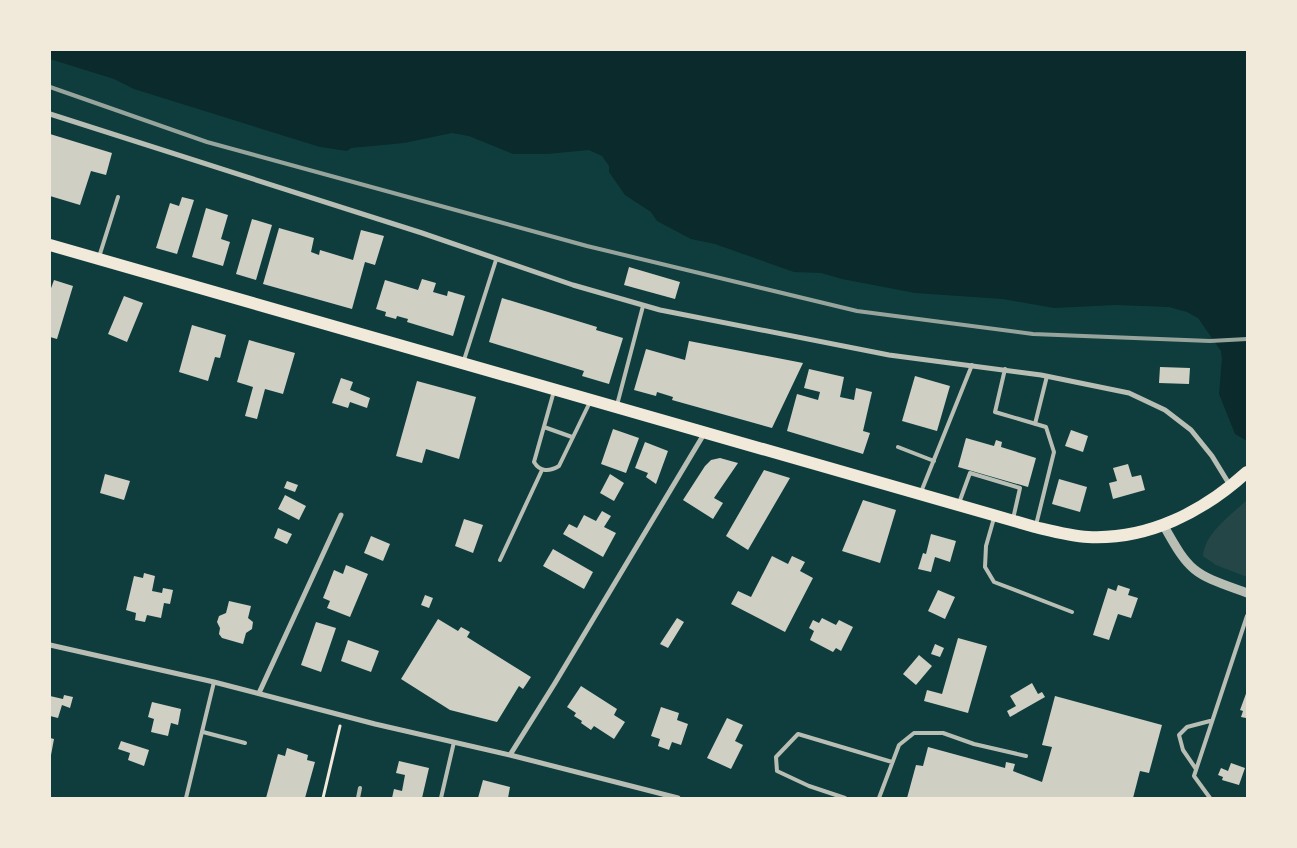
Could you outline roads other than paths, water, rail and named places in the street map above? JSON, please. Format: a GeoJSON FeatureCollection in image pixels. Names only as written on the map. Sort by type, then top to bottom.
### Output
{"type":"FeatureCollection","features":[{"type":"Feature","properties":{"kind":"main road"},"geometry":{"type":"LineString","coordinates":[[50,246],[463,362],[1035,528],[1087,537],[1135,534],[1164,526],[1231,487],[1247,472]]}},
{"type":"Feature","properties":{"kind":"street"},"geometry":{"type":"LineString","coordinates":[[50,114],[422,233],[496,260],[643,306],[870,351],[1005,369],[1110,387],[1141,398],[1183,422],[1198,438],[1231,487]]}},
{"type":"Feature","properties":{"kind":"street"},"geometry":{"type":"LineString","coordinates":[[510,754],[555,683],[705,432]]}},
{"type":"Feature","properties":{"kind":"street"},"geometry":{"type":"LineString","coordinates":[[258,693],[341,515]]}},
{"type":"Feature","properties":{"kind":"street"},"geometry":{"type":"LineString","coordinates":[[1164,526],[1183,559],[1194,571],[1247,593]]}},
{"type":"Feature","properties":{"kind":"street"},"geometry":{"type":"LineString","coordinates":[[50,645],[214,682],[343,714],[375,724],[510,754],[678,798]]}},
{"type":"Feature","properties":{"kind":"lane"},"geometry":{"type":"LineString","coordinates":[[98,259],[118,197]]}},
{"type":"Feature","properties":{"kind":"lane"},"geometry":{"type":"LineString","coordinates":[[463,362],[496,260]]}},
{"type":"Feature","properties":{"kind":"lane"},"geometry":{"type":"LineString","coordinates":[[616,407],[643,306]]}},
{"type":"Feature","properties":{"kind":"lane"},"geometry":{"type":"LineString","coordinates":[[920,494],[972,365]]}},
{"type":"Feature","properties":{"kind":"lane"},"geometry":{"type":"LineString","coordinates":[[1005,369],[994,412],[1046,427],[1054,452],[1035,528]]}},
{"type":"Feature","properties":{"kind":"lane"},"geometry":{"type":"LineString","coordinates":[[1035,424],[1047,376]]}},
{"type":"Feature","properties":{"kind":"lane"},"geometry":{"type":"LineString","coordinates":[[555,389],[534,462],[542,470],[552,471],[559,466],[591,400]]}},
{"type":"Feature","properties":{"kind":"lane"},"geometry":{"type":"LineString","coordinates":[[544,427],[572,438]]}},
{"type":"Feature","properties":{"kind":"lane"},"geometry":{"type":"LineString","coordinates":[[898,447],[934,461]]}},
{"type":"Feature","properties":{"kind":"lane"},"geometry":{"type":"LineString","coordinates":[[500,560],[542,470]]}},
{"type":"Feature","properties":{"kind":"lane"},"geometry":{"type":"LineString","coordinates":[[959,505],[970,473],[1020,488],[1013,521]]}},
{"type":"Feature","properties":{"kind":"lane"},"geometry":{"type":"LineString","coordinates":[[995,516],[986,546],[985,568],[994,582],[1072,612]]}},
{"type":"Feature","properties":{"kind":"lane"},"geometry":{"type":"LineString","coordinates":[[1210,798],[1194,776],[1210,721],[1247,616]]}},
{"type":"Feature","properties":{"kind":"lane"},"geometry":{"type":"LineString","coordinates":[[186,798],[214,682]]}},
{"type":"Feature","properties":{"kind":"lane"},"geometry":{"type":"LineString","coordinates":[[1196,768],[1183,750],[1179,735],[1188,727],[1210,721]]}},
{"type":"Feature","properties":{"kind":"lane"},"geometry":{"type":"LineString","coordinates":[[203,732],[245,743]]}},
{"type":"Feature","properties":{"kind":"lane"},"geometry":{"type":"LineString","coordinates":[[879,798],[899,745],[914,733],[942,733],[974,744],[1026,756]]}},
{"type":"Feature","properties":{"kind":"lane"},"geometry":{"type":"LineString","coordinates":[[846,798],[809,786],[777,771],[776,757],[798,734],[892,762]]}},
{"type":"Feature","properties":{"kind":"lane"},"geometry":{"type":"LineString","coordinates":[[442,798],[454,742]]}},
{"type":"Feature","properties":{"kind":"lane"},"geometry":{"type":"LineString","coordinates":[[358,798],[360,788]]}},
{"type":"Feature","properties":{"kind":"railway"},"geometry":{"type":"LineString","coordinates":[[50,87],[207,142],[587,246],[857,311],[1033,334],[1210,341],[1247,339]]}}]}
